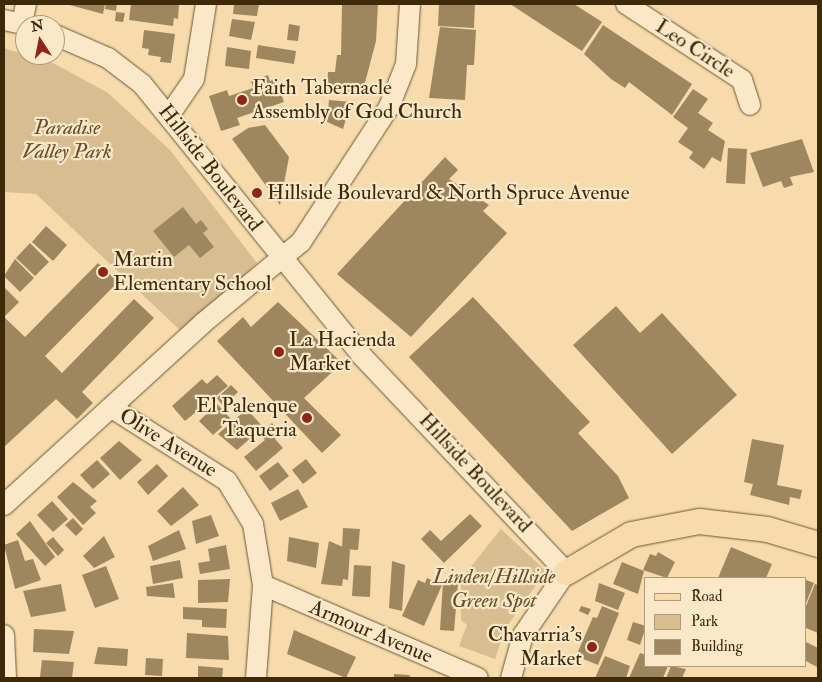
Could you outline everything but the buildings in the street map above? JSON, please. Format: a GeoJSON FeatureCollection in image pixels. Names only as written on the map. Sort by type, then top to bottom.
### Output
{"type":"FeatureCollection","features":[{"type":"Feature","properties":{"kind":"main road"},"geometry":{"type":"LineString","coordinates":[[566,572],[631,534],[698,521],[767,529],[818,544]]}},
{"type":"Feature","properties":{"kind":"street"},"geometry":{"type":"LineString","coordinates":[[170,114],[194,78],[206,4]]}},
{"type":"Feature","properties":{"kind":"street"},"geometry":{"type":"LineString","coordinates":[[4,504],[112,408],[202,323],[283,262],[301,242],[389,107],[406,64],[410,4]]}},
{"type":"Feature","properties":{"kind":"street","name":"Leo Circle"},"geometry":{"type":"LineString","coordinates":[[626,4],[742,80],[750,105]]}},
{"type":"Feature","properties":{"kind":"street","name":"Hillside Boulevard"},"geometry":{"type":"LineString","coordinates":[[65,39],[108,58],[142,84],[170,114],[283,262],[362,356],[566,572]]}},
{"type":"Feature","properties":{"kind":"street","name":"Olive Avenue"},"geometry":{"type":"LineString","coordinates":[[112,408],[227,481],[253,524],[263,585],[256,678]]}},
{"type":"Feature","properties":{"kind":"street"},"geometry":{"type":"LineString","coordinates":[[511,678],[523,635],[566,572]]}},
{"type":"Feature","properties":{"kind":"street","name":"Armour Avenue"},"geometry":{"type":"LineString","coordinates":[[263,585],[478,678]]}},
{"type":"Feature","properties":{"kind":"street"},"geometry":{"type":"LineString","coordinates":[[4,634],[6,678]]}},
{"type":"Feature","properties":{"kind":"green space","name":"Paradise Valley Park"},"geometry":{"type":"Polygon","coordinates":[[[4,48],[15,51],[15,65],[57,65],[108,93],[170,150],[257,263],[182,332],[36,194],[4,192],[4,48]]]}},
{"type":"Feature","properties":{"kind":"green space","name":"Linden/Hillside Green Spot"},"geometry":{"type":"Polygon","coordinates":[[[501,529],[546,571],[505,629],[495,659],[459,646],[467,625],[461,620],[461,579],[501,529]]]}},
{"type":"Feature","properties":{"kind":"place","name":"Faith Tabernacle Assembly of God Church"},"geometry":{"type":"Point","coordinates":[242,100]}},
{"type":"Feature","properties":{"kind":"place","name":"Hillside Boulevard & North Spruce Avenue"},"geometry":{"type":"Point","coordinates":[257,193]}},
{"type":"Feature","properties":{"kind":"place","name":"Martin Elementary School"},"geometry":{"type":"Point","coordinates":[103,272]}},
{"type":"Feature","properties":{"kind":"place","name":"La Hacienda Market"},"geometry":{"type":"Point","coordinates":[279,352]}},
{"type":"Feature","properties":{"kind":"place","name":"El Palenque Taqueria"},"geometry":{"type":"Point","coordinates":[307,418]}},
{"type":"Feature","properties":{"kind":"place","name":"Chavarria's Market"},"geometry":{"type":"Point","coordinates":[592,647]}}]}
